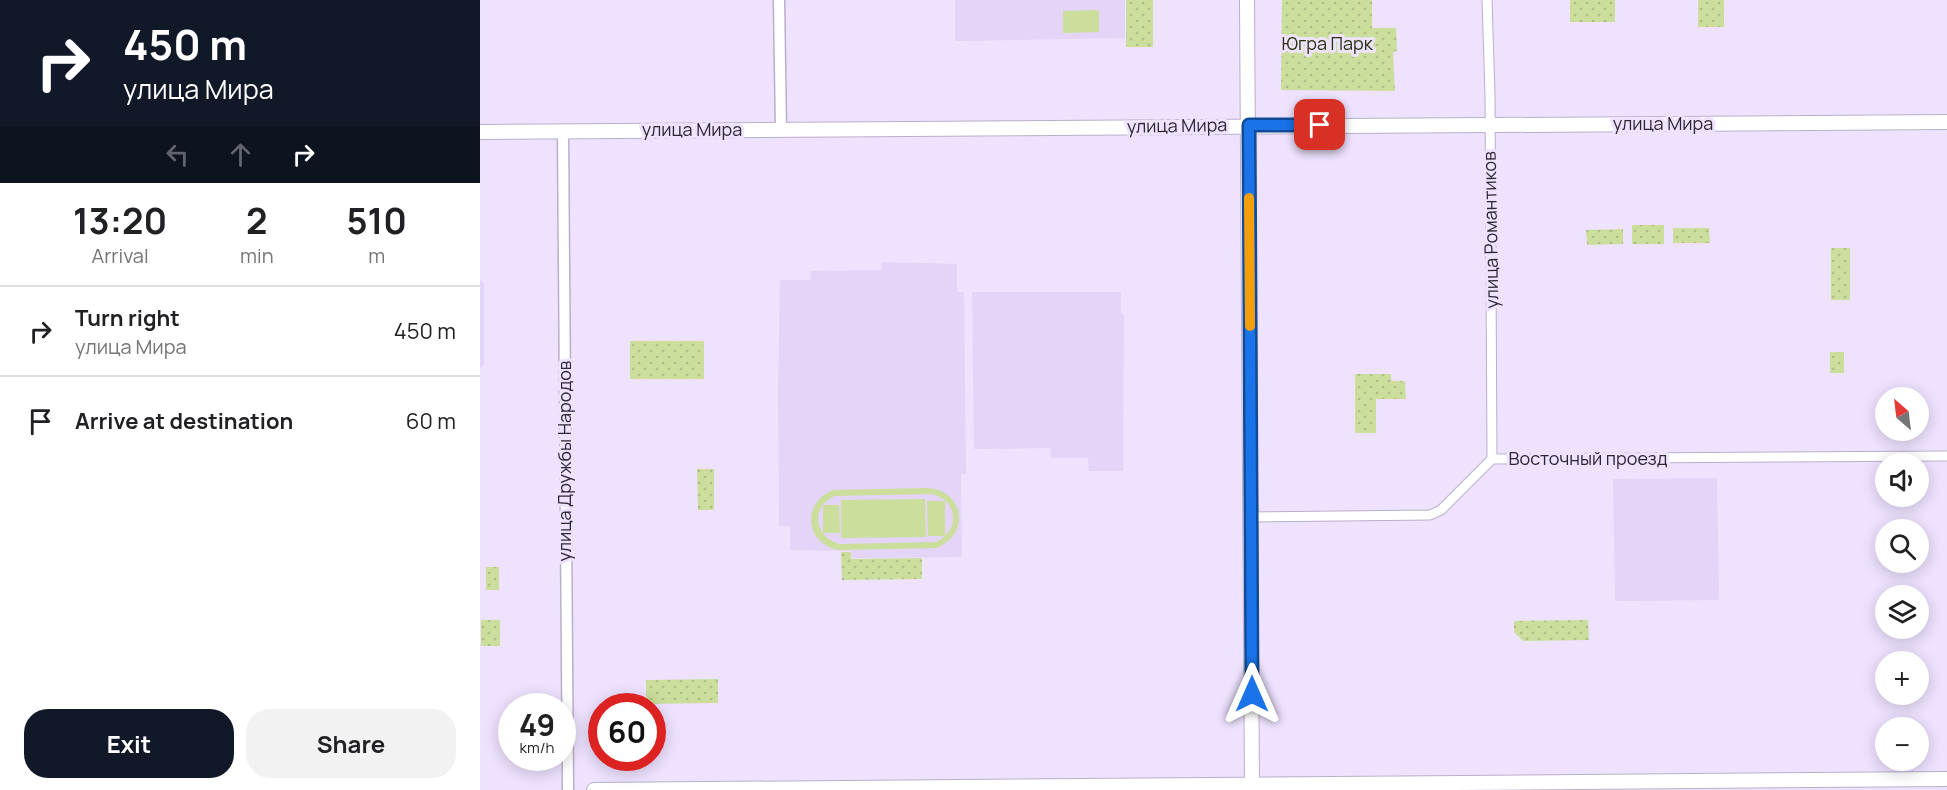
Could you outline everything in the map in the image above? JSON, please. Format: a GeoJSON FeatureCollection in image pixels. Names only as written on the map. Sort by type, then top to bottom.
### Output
{"type":"FeatureCollection","features":[{"type":"Feature","properties":{"kind":"main road"},"geometry":{"type":"LineString","coordinates":[[1247,0],[1252,788]]}},
{"type":"Feature","properties":{"kind":"main road","name":"улица Мира"},"geometry":{"type":"LineString","coordinates":[[480,132],[1947,122]]}},
{"type":"Feature","properties":{"kind":"main road"},"geometry":{"type":"LineString","coordinates":[[594,790],[1252,788],[1947,779]]}},
{"type":"Feature","properties":{"kind":"street"},"geometry":{"type":"LineString","coordinates":[[779,0],[781,130]]}},
{"type":"Feature","properties":{"kind":"street","name":"улица Романтиков"},"geometry":{"type":"LineString","coordinates":[[1487,0],[1492,459]]}},
{"type":"Feature","properties":{"kind":"street","name":"улица Дружбы Народов"},"geometry":{"type":"LineString","coordinates":[[563,131],[568,790]]}},
{"type":"Feature","properties":{"kind":"street","name":"Восточный проезд"},"geometry":{"type":"LineString","coordinates":[[1251,517],[1430,515],[1441,510],[1492,459],[1947,456]]}},
{"type":"Feature","properties":{"kind":"street"},"geometry":{"type":"LineString","coordinates":[[1804,780],[1812,783],[1815,790]]}},
{"type":"Feature","properties":{"kind":"shaded area"},"geometry":{"type":"Polygon","coordinates":[[[955,0],[1125,0],[1125,38],[955,41],[955,0]]]}},
{"type":"Feature","properties":{"kind":"shaded area"},"geometry":{"type":"Polygon","coordinates":[[[882,262],[957,264],[957,292],[964,292],[966,474],[961,474],[962,557],[852,558],[851,551],[790,550],[790,526],[779,526],[780,280],[810,280],[811,271],[882,270],[882,262]]]}},
{"type":"Feature","properties":{"kind":"shaded area"},"geometry":{"type":"Polygon","coordinates":[[[480,279],[484,284],[484,364],[480,368],[480,279]]]}},
{"type":"Feature","properties":{"kind":"shaded area"},"geometry":{"type":"Polygon","coordinates":[[[972,292],[1121,292],[1121,313],[1124,316],[1123,471],[1089,471],[1088,458],[1051,458],[1050,448],[974,449],[972,292]]]}},
{"type":"Feature","properties":{"kind":"shaded area"},"geometry":{"type":"Polygon","coordinates":[[[1717,478],[1719,600],[1615,601],[1613,479],[1717,478]]]}},
{"type":"Feature","properties":{"kind":"green space"},"geometry":{"type":"Polygon","coordinates":[[[1126,0],[1153,0],[1153,47],[1126,47],[1126,0]]]}},
{"type":"Feature","properties":{"kind":"green space","name":"Югра Парк"},"geometry":{"type":"Polygon","coordinates":[[[1282,0],[1372,0],[1372,28],[1396,28],[1397,51],[1393,52],[1395,91],[1281,90],[1282,0]]]}},
{"type":"Feature","properties":{"kind":"green space"},"geometry":{"type":"Polygon","coordinates":[[[1570,0],[1615,0],[1615,22],[1570,22],[1570,0]]]}},
{"type":"Feature","properties":{"kind":"green space"},"geometry":{"type":"Polygon","coordinates":[[[1698,0],[1724,0],[1724,27],[1698,27],[1698,0]]]}},
{"type":"Feature","properties":{"kind":"green space"},"geometry":{"type":"Polygon","coordinates":[[[1099,10],[1099,32],[1063,33],[1063,11],[1099,10]]]}},
{"type":"Feature","properties":{"kind":"green space"},"geometry":{"type":"Polygon","coordinates":[[[1632,225],[1664,225],[1664,244],[1632,244],[1632,225]]]}},
{"type":"Feature","properties":{"kind":"green space"},"geometry":{"type":"Polygon","coordinates":[[[1673,228],[1709,228],[1710,243],[1673,243],[1673,228]]]}},
{"type":"Feature","properties":{"kind":"green space"},"geometry":{"type":"Polygon","coordinates":[[[1623,229],[1623,244],[1587,245],[1586,230],[1623,229]]]}},
{"type":"Feature","properties":{"kind":"green space"},"geometry":{"type":"Polygon","coordinates":[[[1831,248],[1850,248],[1850,300],[1831,300],[1831,248]]]}},
{"type":"Feature","properties":{"kind":"green space"},"geometry":{"type":"Polygon","coordinates":[[[630,341],[704,341],[704,379],[630,379],[630,341]]]}},
{"type":"Feature","properties":{"kind":"green space"},"geometry":{"type":"Polygon","coordinates":[[[1830,352],[1844,352],[1844,373],[1830,373],[1830,352]]]}},
{"type":"Feature","properties":{"kind":"green space"},"geometry":{"type":"Polygon","coordinates":[[[1355,374],[1391,374],[1391,381],[1405,381],[1406,399],[1376,399],[1376,433],[1355,433],[1355,374]]]}},
{"type":"Feature","properties":{"kind":"green space"},"geometry":{"type":"Polygon","coordinates":[[[697,469],[714,469],[714,510],[698,510],[697,469]]]}},
{"type":"Feature","properties":{"kind":"green space"},"geometry":{"type":"Polygon","coordinates":[[[927,488],[939,491],[949,496],[955,504],[959,513],[959,523],[955,533],[948,541],[937,548],[839,550],[819,540],[811,523],[816,504],[833,490],[927,488]],[[931,494],[835,496],[822,507],[818,522],[820,529],[831,541],[840,544],[936,542],[950,531],[953,523],[951,508],[940,497],[931,494]]]}},
{"type":"Feature","properties":{"kind":"green space"},"geometry":{"type":"Polygon","coordinates":[[[925,499],[926,537],[841,538],[841,500],[925,499]]]}},
{"type":"Feature","properties":{"kind":"green space"},"geometry":{"type":"Polygon","coordinates":[[[927,501],[945,501],[945,536],[928,536],[927,501]]]}},
{"type":"Feature","properties":{"kind":"green space"},"geometry":{"type":"Polygon","coordinates":[[[823,505],[839,505],[840,533],[823,533],[823,505]]]}},
{"type":"Feature","properties":{"kind":"green space"},"geometry":{"type":"Polygon","coordinates":[[[841,552],[851,552],[851,559],[922,558],[922,579],[842,580],[841,552]]]}},
{"type":"Feature","properties":{"kind":"green space"},"geometry":{"type":"Polygon","coordinates":[[[486,567],[499,567],[499,590],[486,590],[486,567]]]}},
{"type":"Feature","properties":{"kind":"green space"},"geometry":{"type":"Polygon","coordinates":[[[481,620],[500,620],[500,646],[481,646],[481,620]]]}},
{"type":"Feature","properties":{"kind":"green space"},"geometry":{"type":"Polygon","coordinates":[[[1588,620],[1589,640],[1523,641],[1514,632],[1514,621],[1588,620]]]}},
{"type":"Feature","properties":{"kind":"green space"},"geometry":{"type":"Polygon","coordinates":[[[718,679],[718,703],[666,704],[666,693],[646,693],[646,680],[718,679]]]}},
{"type":"Feature","properties":{"kind":"slow traffic"},"geometry":{"type":"LineString","coordinates":[[1249,198],[1250,326]]}},
{"type":"Feature","properties":{"kind":"route"},"geometry":{"type":"LineString","coordinates":[[1252,694],[1249,125],[1320,125]]}}]}
